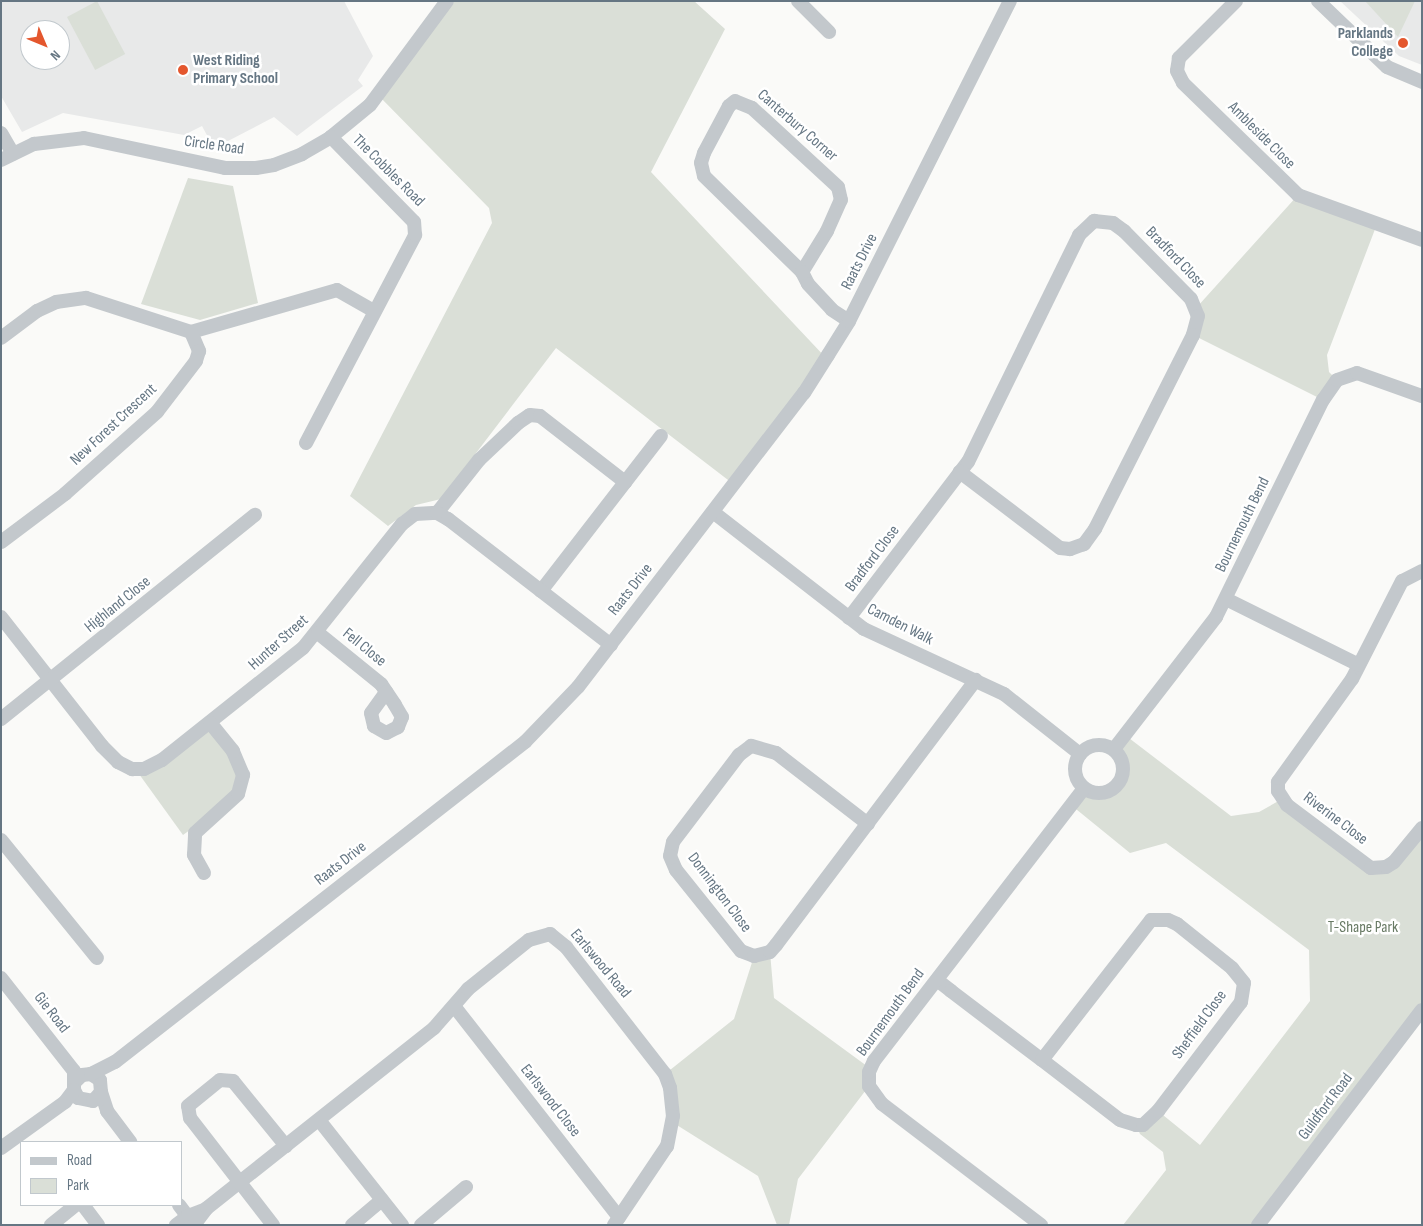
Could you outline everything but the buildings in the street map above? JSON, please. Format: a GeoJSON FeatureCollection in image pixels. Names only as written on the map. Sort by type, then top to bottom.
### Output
{"type":"FeatureCollection","features":[{"type":"Feature","properties":{"kind":"street","name":"Circle Road"},"geometry":{"type":"LineString","coordinates":[[7,157],[45,141],[84,138],[225,168],[256,168],[302,154],[331,137],[379,96],[447,1]]}},
{"type":"Feature","properties":{"kind":"street"},"geometry":{"type":"LineString","coordinates":[[798,1],[829,32]]}},
{"type":"Feature","properties":{"kind":"street","name":"Raats Drive"},"geometry":{"type":"LineString","coordinates":[[80,1078],[116,1062],[525,742],[561,706],[611,645],[804,393],[849,321],[1010,1]]}},
{"type":"Feature","properties":{"kind":"street","name":"Ambleside Close"},"geometry":{"type":"LineString","coordinates":[[1236,1],[1180,58],[1177,71],[1183,83],[1298,195],[1422,240]]}},
{"type":"Feature","properties":{"kind":"street"},"geometry":{"type":"LineString","coordinates":[[1318,1],[1387,67],[1422,82]]}},
{"type":"Feature","properties":{"kind":"street","name":"Canterbury Corner"},"geometry":{"type":"LineString","coordinates":[[802,272],[841,200],[838,186],[752,108],[735,101],[729,106],[704,154],[701,169],[711,184],[802,272],[808,284],[832,310],[849,321]]}},
{"type":"Feature","properties":{"kind":"street"},"geometry":{"type":"LineString","coordinates":[[1,133],[7,157]]}},
{"type":"Feature","properties":{"kind":"street","name":"The Cobbles Road"},"geometry":{"type":"LineString","coordinates":[[306,443],[415,235],[414,222],[331,137]]}},
{"type":"Feature","properties":{"kind":"street","name":"Bradford Close"},"geometry":{"type":"LineString","coordinates":[[849,618],[960,472],[1079,235],[1094,220],[1112,223],[1124,231],[1191,298],[1198,316],[1193,335],[1096,530],[1084,544],[1070,549],[1060,548],[960,472]]}},
{"type":"Feature","properties":{"kind":"street"},"geometry":{"type":"LineString","coordinates":[[1,338],[37,311],[73,298],[109,304],[191,332],[337,290],[374,311]]}},
{"type":"Feature","properties":{"kind":"street","name":"New Forest Crescent"},"geometry":{"type":"LineString","coordinates":[[1,542],[65,494],[157,412],[196,362],[199,351],[191,332]]}},
{"type":"Feature","properties":{"kind":"street","name":"Bournemouth Bend"},"geometry":{"type":"LineString","coordinates":[[1114,749],[1216,617],[1323,400],[1337,380],[1357,374],[1422,396]]}},
{"type":"Feature","properties":{"kind":"street"},"geometry":{"type":"LineString","coordinates":[[611,645],[438,513],[479,460],[518,422],[530,415],[540,416],[625,482]]}},
{"type":"Feature","properties":{"kind":"street"},"geometry":{"type":"LineString","coordinates":[[541,591],[661,436]]}},
{"type":"Feature","properties":{"kind":"street","name":"Camden Walk"},"geometry":{"type":"LineString","coordinates":[[713,512],[849,618],[887,641],[1004,694],[1080,754]]}},
{"type":"Feature","properties":{"kind":"street","name":"Hunter Street"},"geometry":{"type":"LineString","coordinates":[[1,617],[102,746],[118,762],[132,769],[144,769],[162,760],[210,723],[318,633],[402,524],[415,514],[438,513]]}},
{"type":"Feature","properties":{"kind":"street","name":"Highland Close"},"geometry":{"type":"LineString","coordinates":[[1,720],[255,515]]}},
{"type":"Feature","properties":{"kind":"street","name":"Riverine Close"},"geometry":{"type":"LineString","coordinates":[[1422,571],[1402,581],[1360,665],[1343,692],[1281,773],[1278,792],[1287,805],[1371,868],[1386,867],[1394,862],[1422,828]]}},
{"type":"Feature","properties":{"kind":"street"},"geometry":{"type":"LineString","coordinates":[[1226,599],[1360,665]]}},
{"type":"Feature","properties":{"kind":"street","name":"Fell Close"},"geometry":{"type":"LineString","coordinates":[[318,633],[367,671],[386,692]]}},
{"type":"Feature","properties":{"kind":"street","name":"Donnington Close"},"geometry":{"type":"LineString","coordinates":[[868,824],[776,753],[751,746],[738,755],[673,842],[670,856],[676,870],[734,943],[747,954],[762,955],[776,945],[868,824],[976,680]]}},
{"type":"Feature","properties":{"kind":"street"},"geometry":{"type":"LineString","coordinates":[[204,873],[194,854],[195,833],[238,794],[243,775],[233,751],[210,723]]}},
{"type":"Feature","properties":{"kind":"street"},"geometry":{"type":"LineString","coordinates":[[1095,745],[1114,749],[1123,762],[1120,783],[1100,794],[1084,788],[1076,776],[1075,764],[1080,754],[1095,745]]}},
{"type":"Feature","properties":{"kind":"street","name":"Bournemouth Bend"},"geometry":{"type":"LineString","coordinates":[[1041,1225],[882,1104],[868,1086],[874,1061],[1084,788]]}},
{"type":"Feature","properties":{"kind":"street"},"geometry":{"type":"LineString","coordinates":[[1,840],[97,958]]}},
{"type":"Feature","properties":{"kind":"street","name":"Sheffield Close"},"geometry":{"type":"LineString","coordinates":[[937,980],[1120,1120],[1143,1125],[1154,1117],[1241,1002],[1244,983],[1232,968],[1177,924],[1168,920],[1151,920],[1042,1060]]}},
{"type":"Feature","properties":{"kind":"street","name":"Earlswood Road"},"geometry":{"type":"LineString","coordinates":[[176,1225],[207,1208],[434,1028],[468,989],[529,940],[550,934],[566,947],[664,1074],[670,1088],[673,1116],[667,1146],[616,1221]]}},
{"type":"Feature","properties":{"kind":"street","name":"Gie Road"},"geometry":{"type":"LineString","coordinates":[[1,978],[80,1078]]}},
{"type":"Feature","properties":{"kind":"street","name":"Earlswood Close"},"geometry":{"type":"LineString","coordinates":[[454,1006],[616,1221]]}},
{"type":"Feature","properties":{"kind":"street","name":"Guildford Road"},"geometry":{"type":"LineString","coordinates":[[1258,1225],[1422,1010]]}},
{"type":"Feature","properties":{"kind":"street","name":"Raats Drive"},"geometry":{"type":"LineString","coordinates":[[87,1102],[101,1089],[116,1062]]}},
{"type":"Feature","properties":{"kind":"street"},"geometry":{"type":"LineString","coordinates":[[80,1078],[101,1089],[107,1111],[129,1141]]}},
{"type":"Feature","properties":{"kind":"street"},"geometry":{"type":"LineString","coordinates":[[80,1078],[87,1102]]}},
{"type":"Feature","properties":{"kind":"street"},"geometry":{"type":"LineString","coordinates":[[1,1148],[65,1102],[80,1078]]}},
{"type":"Feature","properties":{"kind":"street"},"geometry":{"type":"LineString","coordinates":[[273,1225],[190,1118],[188,1106],[220,1080],[233,1081],[286,1146]]}},
{"type":"Feature","properties":{"kind":"street"},"geometry":{"type":"LineString","coordinates":[[65,1102],[87,1102],[107,1111]]}},
{"type":"Feature","properties":{"kind":"street"},"geometry":{"type":"LineString","coordinates":[[319,1120],[402,1225]]}},
{"type":"Feature","properties":{"kind":"street"},"geometry":{"type":"LineString","coordinates":[[421,1225],[466,1187]]}},
{"type":"Feature","properties":{"kind":"street"},"geometry":{"type":"LineString","coordinates":[[352,1225],[382,1200]]}},
{"type":"Feature","properties":{"kind":"street"},"geometry":{"type":"LineString","coordinates":[[51,1225],[75,1206]]}},
{"type":"Feature","properties":{"kind":"street"},"geometry":{"type":"LineString","coordinates":[[84,1206],[98,1225]]}},
{"type":"Feature","properties":{"kind":"shaded area","name":"West Riding Primary School"},"geometry":{"type":"Polygon","coordinates":[[[1,1],[344,1],[373,56],[358,80],[363,86],[297,136],[274,117],[228,141],[209,139],[202,126],[184,135],[63,113],[22,132],[1,96],[1,1]]]}},
{"type":"Feature","properties":{"kind":"shaded area","name":"Parklands College"},"geometry":{"type":"Polygon","coordinates":[[[1340,1],[1422,1],[1422,65],[1399,56],[1340,1]]]}},
{"type":"Feature","properties":{"kind":"green space"},"geometry":{"type":"Polygon","coordinates":[[[97,1],[125,54],[95,70],[67,17],[97,1]]]}},
{"type":"Feature","properties":{"kind":"green space"},"geometry":{"type":"Polygon","coordinates":[[[453,1],[694,1],[725,29],[651,172],[827,359],[732,483],[556,348],[441,499],[416,505],[388,526],[350,496],[492,223],[489,208],[379,96],[453,1]]]}},
{"type":"Feature","properties":{"kind":"green space"},"geometry":{"type":"Polygon","coordinates":[[[1365,1],[1415,1],[1398,37],[1365,1]]]}},
{"type":"Feature","properties":{"kind":"green space"},"geometry":{"type":"Polygon","coordinates":[[[188,178],[233,186],[258,303],[200,320],[141,304],[188,178]]]}},
{"type":"Feature","properties":{"kind":"green space"},"geometry":{"type":"Polygon","coordinates":[[[1298,195],[1377,224],[1327,355],[1329,372],[1337,380],[1323,400],[1193,335],[1197,307],[1298,195]]]}},
{"type":"Feature","properties":{"kind":"green space"},"geometry":{"type":"Polygon","coordinates":[[[209,724],[237,762],[235,797],[183,835],[139,774],[209,724]]]}},
{"type":"Feature","properties":{"kind":"green space","name":"T-Shape Park"},"geometry":{"type":"Polygon","coordinates":[[[1125,735],[1231,816],[1259,812],[1282,799],[1378,869],[1422,828],[1422,1010],[1258,1225],[1123,1225],[1166,1170],[1163,1152],[1140,1134],[1136,1125],[1158,1111],[1200,1145],[1310,1001],[1309,950],[1166,843],[1130,853],[1071,805],[1084,788],[1100,794],[1109,792],[1120,783],[1123,762],[1114,749],[1125,735]]]}},
{"type":"Feature","properties":{"kind":"green space"},"geometry":{"type":"Polygon","coordinates":[[[770,952],[774,998],[871,1069],[869,1086],[798,1179],[789,1225],[777,1225],[758,1176],[672,1122],[665,1074],[734,1019],[754,956],[770,952]]]}},
{"type":"Feature","properties":{"kind":"place","name":"Parklands College"},"geometry":{"type":"Point","coordinates":[1403,43]}},
{"type":"Feature","properties":{"kind":"place","name":"West Riding Primary School"},"geometry":{"type":"Point","coordinates":[183,70]}}]}
